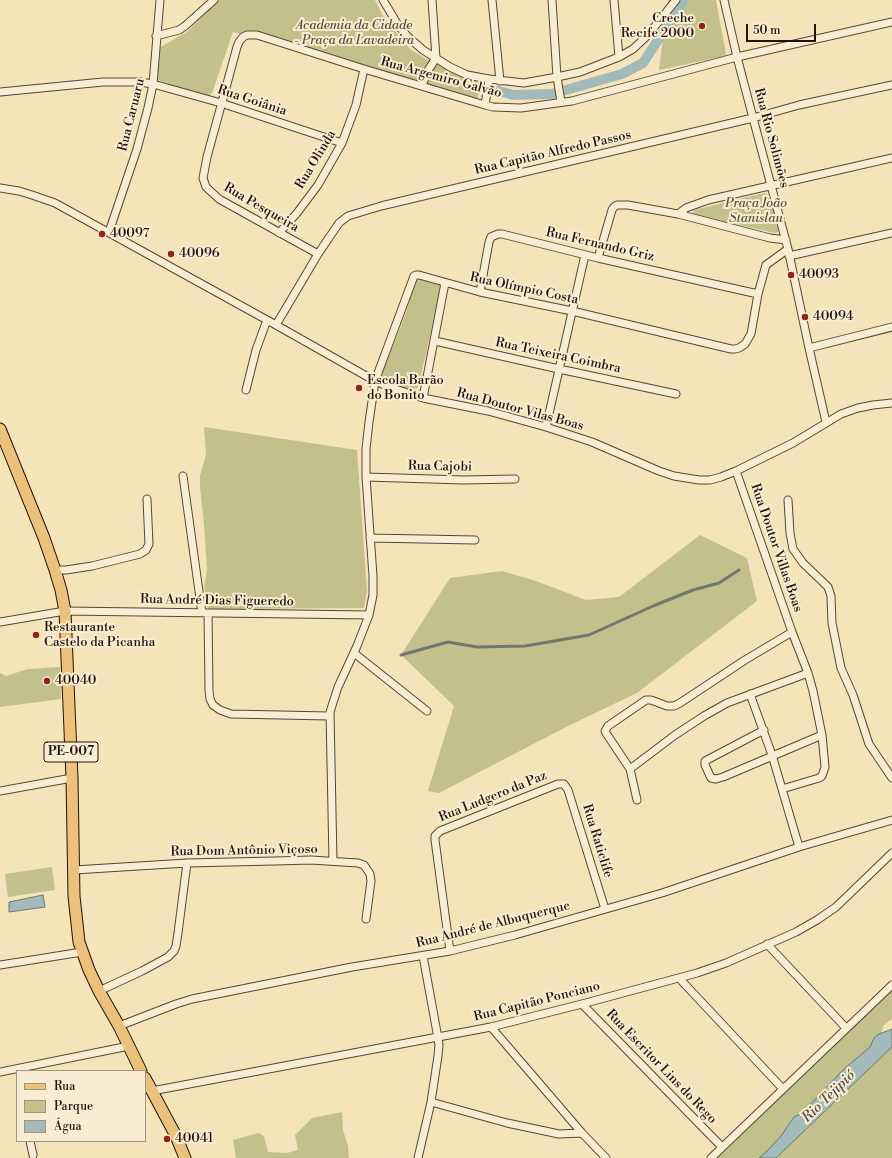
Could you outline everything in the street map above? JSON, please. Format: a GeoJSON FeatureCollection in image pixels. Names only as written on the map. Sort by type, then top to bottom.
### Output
{"type":"FeatureCollection","features":[{"type":"Feature","properties":{"kind":"main road","name":"PE-007"},"geometry":{"type":"LineString","coordinates":[[0,429],[55,570],[65,611],[72,778],[75,914],[79,942],[99,991],[141,1070]]}},
{"type":"Feature","properties":{"kind":"main road"},"geometry":{"type":"LineString","coordinates":[[146,1080],[176,1136],[185,1158]]}},
{"type":"Feature","properties":{"kind":"street","name":"Rua Caruaru"},"geometry":{"type":"LineString","coordinates":[[109,232],[137,149],[148,108],[153,84],[160,0]]}},
{"type":"Feature","properties":{"kind":"street"},"geometry":{"type":"LineString","coordinates":[[156,36],[179,30],[186,26],[214,0]]}},
{"type":"Feature","properties":{"kind":"street","name":"Rua Argemiro Galvão"},"geometry":{"type":"LineString","coordinates":[[383,0],[398,25],[408,37],[423,50],[450,67],[467,75],[490,80],[524,83],[558,78],[580,72],[620,57],[633,49],[647,36],[670,4],[676,0]]}},
{"type":"Feature","properties":{"kind":"street"},"geometry":{"type":"LineString","coordinates":[[422,86],[427,72],[436,58],[432,0]]}},
{"type":"Feature","properties":{"kind":"street"},"geometry":{"type":"LineString","coordinates":[[492,0],[500,81]]}},
{"type":"Feature","properties":{"kind":"street"},"geometry":{"type":"LineString","coordinates":[[552,0],[561,101]]}},
{"type":"Feature","properties":{"kind":"street"},"geometry":{"type":"LineString","coordinates":[[614,0],[620,57]]}},
{"type":"Feature","properties":{"kind":"street","name":"Rua Rio Solimões"},"geometry":{"type":"LineString","coordinates":[[724,0],[752,118],[789,252],[826,422]]}},
{"type":"Feature","properties":{"kind":"street","name":"Rua Argemiro Galvão"},"geometry":{"type":"LineString","coordinates":[[257,36],[485,105],[493,107],[521,108],[561,101],[572,101],[737,57],[892,22]]}},
{"type":"Feature","properties":{"kind":"street","name":"Rua Pesqueira"},"geometry":{"type":"LineString","coordinates":[[257,36],[251,35],[243,37],[239,42],[221,104],[203,178],[206,187],[219,199],[318,254]]}},
{"type":"Feature","properties":{"kind":"street","name":"Rua Olinda"},"geometry":{"type":"LineString","coordinates":[[279,233],[297,213],[318,184],[342,143],[356,105],[364,69]]}},
{"type":"Feature","properties":{"kind":"street"},"geometry":{"type":"LineString","coordinates":[[485,105],[490,80]]}},
{"type":"Feature","properties":{"kind":"street","name":"Rua Goiânia"},"geometry":{"type":"LineString","coordinates":[[0,92],[103,82],[132,81],[153,84],[342,143]]}},
{"type":"Feature","properties":{"kind":"street","name":"Rua Capitão Alfredo Passos"},"geometry":{"type":"LineString","coordinates":[[276,325],[318,254],[339,223],[348,216],[423,196],[752,118],[799,105],[892,85]]}},
{"type":"Feature","properties":{"kind":"street"},"geometry":{"type":"LineString","coordinates":[[678,214],[686,208],[708,200],[892,158]]}},
{"type":"Feature","properties":{"kind":"street","name":"Rua Doutor Vilas Boas"},"geometry":{"type":"LineString","coordinates":[[0,188],[26,193],[55,203],[375,381],[423,398],[488,412],[546,427],[592,442],[674,476],[699,480],[721,478],[793,443],[841,414],[858,408],[892,403]]}},
{"type":"Feature","properties":{"kind":"street"},"geometry":{"type":"LineString","coordinates":[[598,258],[612,210],[614,206],[617,205],[628,205],[678,214],[770,238],[786,240]]}},
{"type":"Feature","properties":{"kind":"street"},"geometry":{"type":"LineString","coordinates":[[758,294],[766,265],[789,252],[892,233]]}},
{"type":"Feature","properties":{"kind":"street","name":"Rua Fernando Griz"},"geometry":{"type":"LineString","coordinates":[[480,292],[489,242],[493,236],[502,234],[585,255],[758,294]]}},
{"type":"Feature","properties":{"kind":"street"},"geometry":{"type":"LineString","coordinates":[[546,427],[585,255]]}},
{"type":"Feature","properties":{"kind":"street","name":"Rua Olímpio Costa"},"geometry":{"type":"LineString","coordinates":[[375,381],[414,276],[419,275],[480,292],[572,311],[731,349],[739,348],[745,344],[751,334],[758,294]]}},
{"type":"Feature","properties":{"kind":"street"},"geometry":{"type":"LineString","coordinates":[[423,398],[446,283]]}},
{"type":"Feature","properties":{"kind":"street"},"geometry":{"type":"LineString","coordinates":[[246,390],[256,350],[267,320]]}},
{"type":"Feature","properties":{"kind":"street"},"geometry":{"type":"LineString","coordinates":[[809,348],[892,327]]}},
{"type":"Feature","properties":{"kind":"street","name":"Rua Teixeira Coimbra"},"geometry":{"type":"LineString","coordinates":[[435,341],[676,394]]}},
{"type":"Feature","properties":{"kind":"street","name":"Rua Dom Antônio Viçoso"},"geometry":{"type":"LineString","coordinates":[[74,870],[187,863],[311,860],[333,861],[329,716],[331,705],[338,687],[354,653],[369,615],[373,595],[366,477],[369,422],[375,381]]}},
{"type":"Feature","properties":{"kind":"street","name":"Rua Doutor Villas Boas"},"geometry":{"type":"LineString","coordinates":[[736,471],[792,632],[808,672]]}},
{"type":"Feature","properties":{"kind":"street"},"geometry":{"type":"LineString","coordinates":[[183,476],[205,613],[208,690],[213,705],[220,710],[231,714],[329,716]]}},
{"type":"Feature","properties":{"kind":"street","name":"Rua Cajobi"},"geometry":{"type":"LineString","coordinates":[[366,477],[463,480],[515,479]]}},
{"type":"Feature","properties":{"kind":"street"},"geometry":{"type":"LineString","coordinates":[[55,570],[92,566],[140,554],[146,550],[149,544],[148,499]]}},
{"type":"Feature","properties":{"kind":"street"},"geometry":{"type":"LineString","coordinates":[[788,500],[790,533],[793,549],[803,563],[828,588],[831,596],[833,628],[841,668],[853,695],[869,744],[892,778]]}},
{"type":"Feature","properties":{"kind":"street"},"geometry":{"type":"LineString","coordinates":[[370,538],[475,540]]}},
{"type":"Feature","properties":{"kind":"street","name":"Rua André Dias Figueredo"},"geometry":{"type":"LineString","coordinates":[[0,622],[65,611],[369,615]]}},
{"type":"Feature","properties":{"kind":"street","name":"Rua Doutor Villas Boas"},"geometry":{"type":"LineString","coordinates":[[630,768],[607,735],[605,731],[608,726],[646,700],[651,700],[667,706],[674,706],[745,660],[792,632]]}},
{"type":"Feature","properties":{"kind":"street"},"geometry":{"type":"LineString","coordinates":[[354,653],[427,711]]}},
{"type":"Feature","properties":{"kind":"street"},"geometry":{"type":"LineString","coordinates":[[638,800],[630,768],[675,735],[727,703],[808,672],[822,735],[825,767],[822,776],[819,778],[782,789]]}},
{"type":"Feature","properties":{"kind":"street"},"geometry":{"type":"LineString","coordinates":[[750,694],[764,730],[799,847]]}},
{"type":"Feature","properties":{"kind":"street"},"geometry":{"type":"LineString","coordinates":[[764,730],[705,761],[705,765],[711,778],[716,779],[723,777],[822,735]]}},
{"type":"Feature","properties":{"kind":"street"},"geometry":{"type":"LineString","coordinates":[[0,791],[72,778]]}},
{"type":"Feature","properties":{"kind":"street","name":"Rua Ludgero da Paz"},"geometry":{"type":"LineString","coordinates":[[450,951],[435,836],[440,831],[561,784]]}},
{"type":"Feature","properties":{"kind":"street","name":"Rua Raticlife"},"geometry":{"type":"LineString","coordinates":[[561,784],[566,786],[568,790],[605,909]]}},
{"type":"Feature","properties":{"kind":"street","name":"Rua André de Albuquerque"},"geometry":{"type":"LineString","coordinates":[[118,1026],[192,999],[352,967],[450,951],[515,935],[662,893],[799,847],[892,820]]}},
{"type":"Feature","properties":{"kind":"street","name":"Rua Capitão Ponciano"},"geometry":{"type":"LineString","coordinates":[[152,1091],[491,1027],[697,973],[726,963],[796,932],[818,920],[836,907],[892,853]]}},
{"type":"Feature","properties":{"kind":"street"},"geometry":{"type":"LineString","coordinates":[[333,861],[358,863],[364,865],[370,874],[366,919]]}},
{"type":"Feature","properties":{"kind":"street"},"geometry":{"type":"LineString","coordinates":[[99,991],[142,971],[174,951],[178,933],[187,863]]}},
{"type":"Feature","properties":{"kind":"street"},"geometry":{"type":"LineString","coordinates":[[767,944],[846,1028]]}},
{"type":"Feature","properties":{"kind":"street"},"geometry":{"type":"LineString","coordinates":[[0,965],[82,952]]}},
{"type":"Feature","properties":{"kind":"street"},"geometry":{"type":"LineString","coordinates":[[418,1158],[431,1102],[438,1056],[438,1038],[423,956]]}},
{"type":"Feature","properties":{"kind":"street"},"geometry":{"type":"LineString","coordinates":[[679,978],[783,1089]]}},
{"type":"Feature","properties":{"kind":"street"},"geometry":{"type":"LineString","coordinates":[[711,1158],[892,984]]}},
{"type":"Feature","properties":{"kind":"street","name":"Rua Escritor Lins do Rego"},"geometry":{"type":"LineString","coordinates":[[582,1004],[722,1147]]}},
{"type":"Feature","properties":{"kind":"street"},"geometry":{"type":"LineString","coordinates":[[491,1027],[582,1133],[606,1158]]}},
{"type":"Feature","properties":{"kind":"street"},"geometry":{"type":"LineString","coordinates":[[17,1070],[129,1046]]}},
{"type":"Feature","properties":{"kind":"street"},"geometry":{"type":"LineString","coordinates":[[0,1072],[16,1070]]}},
{"type":"Feature","properties":{"kind":"street"},"geometry":{"type":"LineString","coordinates":[[431,1102],[559,1134],[582,1133]]}},
{"type":"Feature","properties":{"kind":"street"},"geometry":{"type":"LineString","coordinates":[[30,1142],[33,1155]]}},
{"type":"Feature","properties":{"kind":"green space","name":"Academia da Cidade - Praça da Lavadeira"},"geometry":{"type":"Polygon","coordinates":[[[218,0],[375,0],[383,16],[410,49],[426,59],[483,74],[476,105],[233,32],[212,93],[207,97],[158,80],[156,74],[157,49],[187,32],[218,0]]]}},
{"type":"Feature","properties":{"kind":"green space","name":"Creche Recife 2000"},"geometry":{"type":"Polygon","coordinates":[[[668,0],[716,0],[726,54],[725,56],[659,70],[668,0]]]}},
{"type":"Feature","properties":{"kind":"green space","name":"Praça João Stanislau"},"geometry":{"type":"Polygon","coordinates":[[[765,193],[770,196],[779,230],[775,233],[694,215],[693,213],[694,210],[765,193]]]}},
{"type":"Feature","properties":{"kind":"green space"},"geometry":{"type":"Polygon","coordinates":[[[416,277],[441,284],[442,286],[418,387],[413,391],[382,380],[381,376],[406,313],[416,277]]]}},
{"type":"Feature","properties":{"kind":"green space"},"geometry":{"type":"Polygon","coordinates":[[[204,427],[357,450],[367,591],[364,608],[208,609],[204,587],[207,569],[200,487],[200,476],[206,455],[204,427]]]}},
{"type":"Feature","properties":{"kind":"green space"},"geometry":{"type":"Polygon","coordinates":[[[700,535],[747,558],[757,601],[637,693],[568,726],[439,793],[428,791],[454,706],[401,655],[450,578],[502,571],[533,580],[586,600],[619,597],[700,535]]]}},
{"type":"Feature","properties":{"kind":"green space"},"geometry":{"type":"Polygon","coordinates":[[[60,667],[61,699],[0,707],[0,673],[6,676],[28,669],[60,667]]]}},
{"type":"Feature","properties":{"kind":"green space"},"geometry":{"type":"Polygon","coordinates":[[[52,867],[55,890],[8,897],[5,874],[52,867]]]}},
{"type":"Feature","properties":{"kind":"green space"},"geometry":{"type":"Polygon","coordinates":[[[892,990],[892,1019],[884,1025],[875,1048],[764,1158],[707,1158],[745,1120],[892,990]]]}},
{"type":"Feature","properties":{"kind":"green space"},"geometry":{"type":"Polygon","coordinates":[[[892,1047],[892,1158],[776,1158],[829,1107],[892,1047]]]}},
{"type":"Feature","properties":{"kind":"green space"},"geometry":{"type":"Polygon","coordinates":[[[342,1112],[343,1130],[348,1146],[349,1158],[236,1158],[233,1140],[259,1133],[264,1136],[268,1152],[287,1153],[298,1150],[295,1135],[312,1118],[342,1112]]]}},
{"type":"Feature","properties":{"kind":"water"},"geometry":{"type":"Polygon","coordinates":[[[43,895],[45,907],[9,912],[9,902],[43,895]]]}},
{"type":"Feature","properties":{"kind":"water","name":"Rio Tejipió"},"geometry":{"type":"Polygon","coordinates":[[[892,1029],[892,1047],[776,1158],[759,1158],[781,1136],[794,1117],[801,1114],[844,1069],[870,1047],[874,1038],[879,1034],[892,1029]]]}},
{"type":"Feature","properties":{"kind":"waterway"},"geometry":{"type":"LineString","coordinates":[[491,89],[514,95],[552,94],[622,74],[643,63],[684,0]]}},
{"type":"Feature","properties":{"kind":"waterway"},"geometry":{"type":"LineString","coordinates":[[401,655],[448,642],[477,647],[525,646],[589,635],[653,606],[693,590],[719,583],[739,570]]}},
{"type":"Feature","properties":{"kind":"place","name":"Creche Recife 2000"},"geometry":{"type":"Point","coordinates":[702,26]}},
{"type":"Feature","properties":{"kind":"place","name":"40097"},"geometry":{"type":"Point","coordinates":[102,234]}},
{"type":"Feature","properties":{"kind":"place","name":"40096"},"geometry":{"type":"Point","coordinates":[171,254]}},
{"type":"Feature","properties":{"kind":"place","name":"40093"},"geometry":{"type":"Point","coordinates":[791,275]}},
{"type":"Feature","properties":{"kind":"place","name":"40094"},"geometry":{"type":"Point","coordinates":[805,317]}},
{"type":"Feature","properties":{"kind":"place","name":"Escola Barão do Bonito"},"geometry":{"type":"Point","coordinates":[359,388]}},
{"type":"Feature","properties":{"kind":"place","name":"Restaurante Castelo da Picanha"},"geometry":{"type":"Point","coordinates":[36,635]}},
{"type":"Feature","properties":{"kind":"place","name":"40040"},"geometry":{"type":"Point","coordinates":[47,681]}},
{"type":"Feature","properties":{"kind":"place","name":"40041"},"geometry":{"type":"Point","coordinates":[167,1139]}}]}
